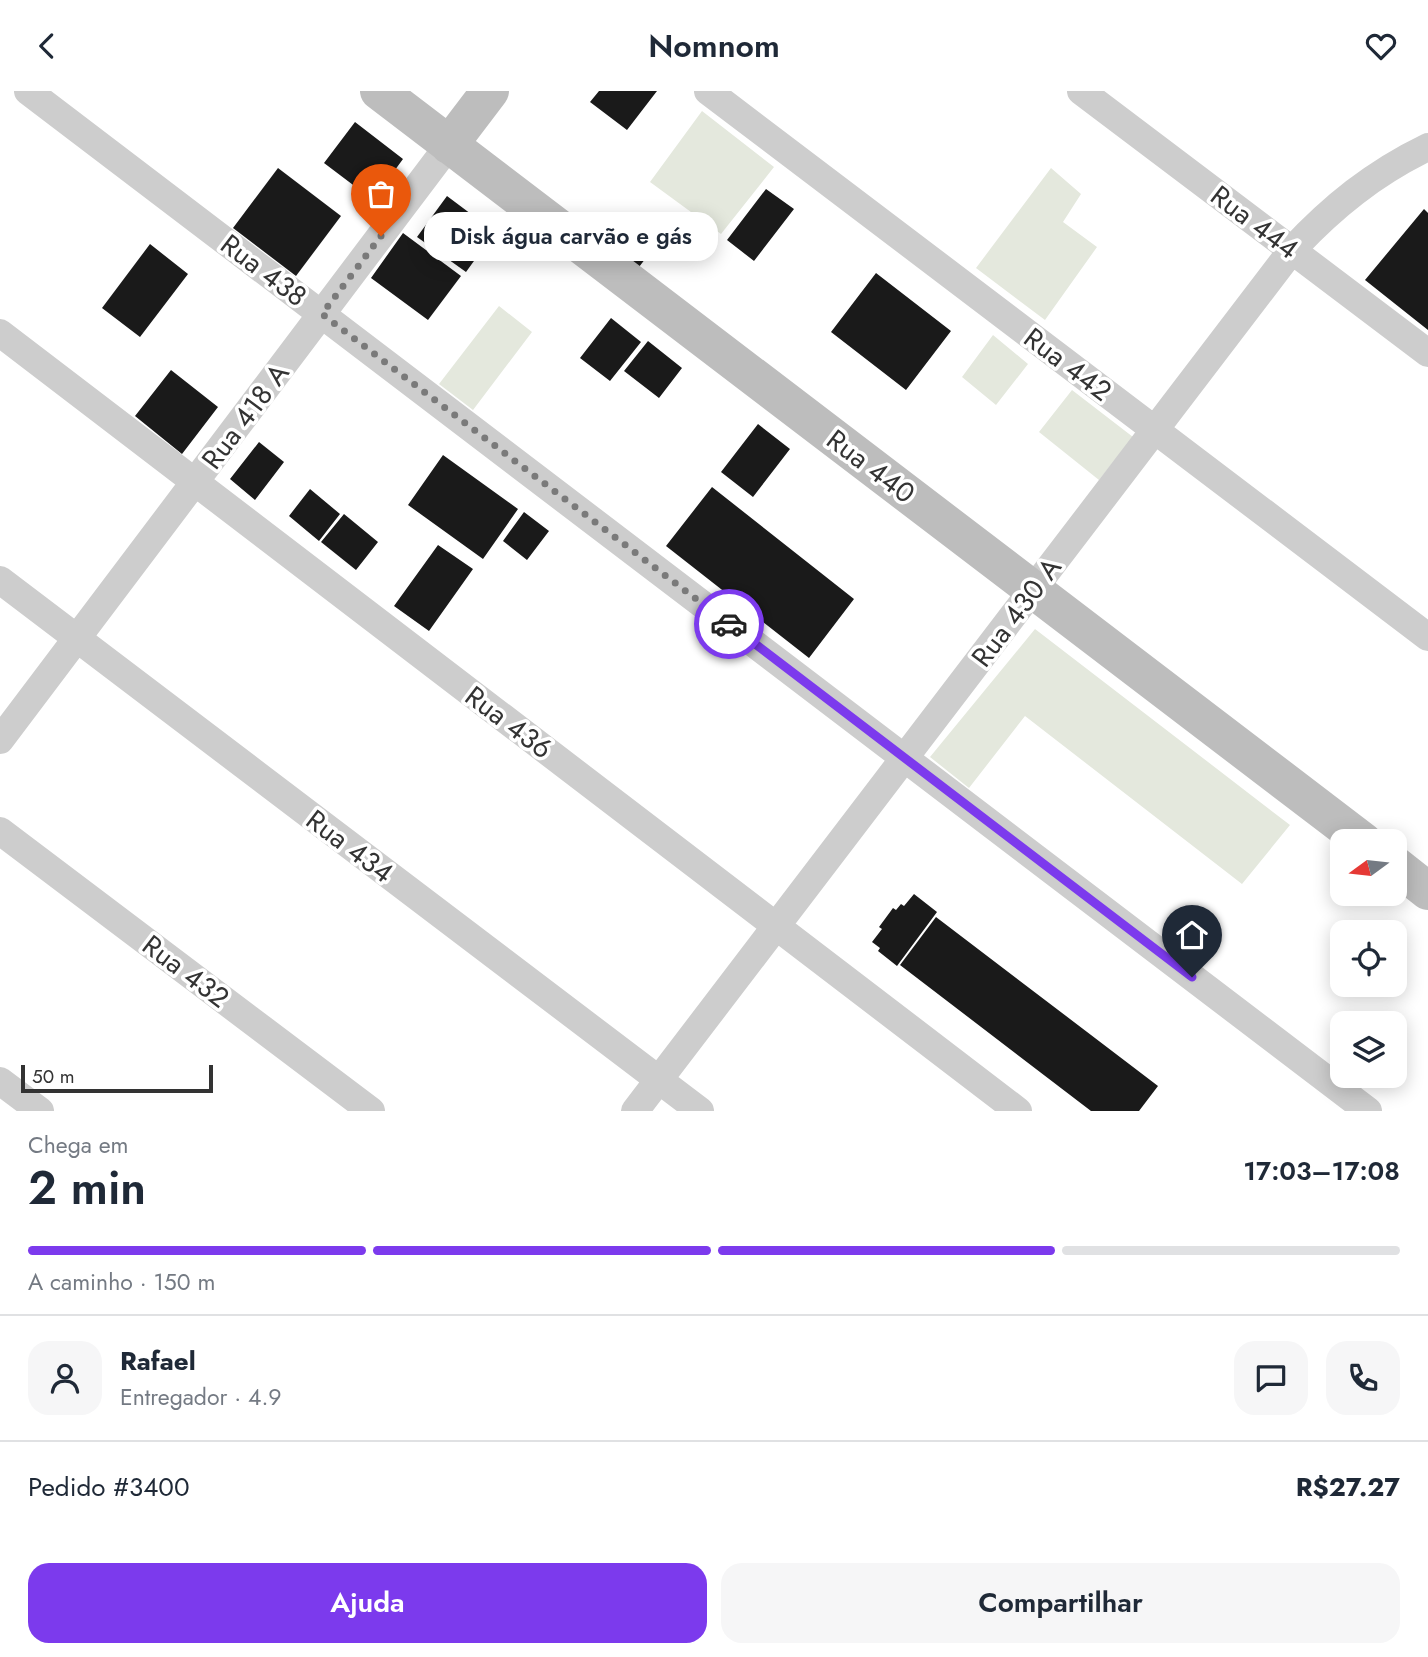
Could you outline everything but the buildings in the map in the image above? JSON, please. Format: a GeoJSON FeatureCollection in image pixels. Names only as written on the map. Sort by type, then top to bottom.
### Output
{"type":"FeatureCollection","features":[{"type":"Feature","properties":{"kind":"main road","name":"Rua 440"},"geometry":{"type":"LineString","coordinates":[[379,91],[1347,829]]}},
{"type":"Feature","properties":{"kind":"main road","name":"Rua 418 A"},"geometry":{"type":"LineString","coordinates":[[449,145],[490,91]]}},
{"type":"Feature","properties":{"kind":"main road"},"geometry":{"type":"LineString","coordinates":[[1407,874],[1428,891]]}},
{"type":"Feature","properties":{"kind":"street","name":"Rua 438"},"geometry":{"type":"LineString","coordinates":[[28,91],[1368,1111]]}},
{"type":"Feature","properties":{"kind":"street","name":"Rua 442"},"geometry":{"type":"LineString","coordinates":[[708,91],[1428,637]]}},
{"type":"Feature","properties":{"kind":"street","name":"Rua 444"},"geometry":{"type":"LineString","coordinates":[[1081,91],[1428,353]]}},
{"type":"Feature","properties":{"kind":"street","name":"Rua 418 A"},"geometry":{"type":"LineString","coordinates":[[0,740],[449,145]]}},
{"type":"Feature","properties":{"kind":"street","name":"Rua 430 A"},"geometry":{"type":"LineString","coordinates":[[635,1111],[1292,250],[1323,216],[1357,188],[1428,147]]}},
{"type":"Feature","properties":{"kind":"street","name":"Rua 436"},"geometry":{"type":"LineString","coordinates":[[0,333],[1018,1111]]}},
{"type":"Feature","properties":{"kind":"street","name":"Rua 434"},"geometry":{"type":"LineString","coordinates":[[0,580],[700,1111]]}},
{"type":"Feature","properties":{"kind":"street","name":"Rua 432"},"geometry":{"type":"LineString","coordinates":[[0,831],[371,1111]]}},
{"type":"Feature","properties":{"kind":"street"},"geometry":{"type":"LineString","coordinates":[[0,1081],[40,1111]]}},
{"type":"Feature","properties":{"kind":"shaded area"},"geometry":{"type":"Polygon","coordinates":[[[702,111],[774,167],[721,234],[650,182],[702,111]]]}},
{"type":"Feature","properties":{"kind":"shaded area"},"geometry":{"type":"Polygon","coordinates":[[[1051,168],[1081,194],[1063,222],[1097,247],[1045,320],[976,268],[1051,168]]]}},
{"type":"Feature","properties":{"kind":"shaded area"},"geometry":{"type":"Polygon","coordinates":[[[499,306],[532,332],[473,410],[439,384],[499,306]]]}},
{"type":"Feature","properties":{"kind":"shaded area"},"geometry":{"type":"Polygon","coordinates":[[[993,335],[1028,364],[996,405],[962,377],[993,335]]]}},
{"type":"Feature","properties":{"kind":"shaded area"},"geometry":{"type":"Polygon","coordinates":[[[1072,390],[1133,437],[1099,480],[1039,432],[1072,390]]]}},
{"type":"Feature","properties":{"kind":"shaded area"},"geometry":{"type":"Polygon","coordinates":[[[1035,629],[1290,825],[1242,884],[1025,716],[969,788],[930,757],[1035,629]]]}},
{"type":"Feature","properties":{"kind":"way so far"},"geometry":{"type":"LineString","coordinates":[[381,236],[322,314],[729,624]]}},
{"type":"Feature","properties":{"kind":"place","name":"Disk água carvão e gás"},"geometry":{"type":"Point","coordinates":[381,236]}},
{"type":"Feature","properties":{"kind":"route"},"geometry":{"type":"LineString","coordinates":[[729,624],[1192,977]]}}]}
